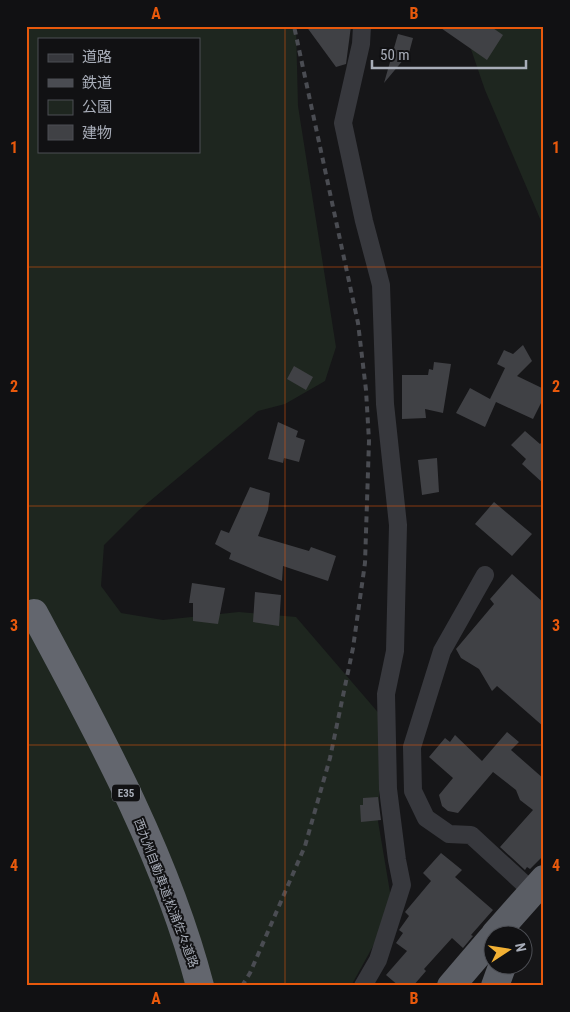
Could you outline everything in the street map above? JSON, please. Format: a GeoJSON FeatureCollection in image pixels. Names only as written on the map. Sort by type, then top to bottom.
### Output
{"type":"FeatureCollection","features":[{"type":"Feature","properties":{"kind":"highway","name":"西九州自動車道;松浦佐々道路"},"geometry":{"type":"LineString","coordinates":[[30,622],[103,742],[144,832],[173,905],[192,984]]}},
{"type":"Feature","properties":{"kind":"highway"},"geometry":{"type":"LineString","coordinates":[[504,924],[539,884]]}},
{"type":"Feature","properties":{"kind":"highway"},"geometry":{"type":"LineString","coordinates":[[521,924],[539,884]]}},
{"type":"Feature","properties":{"kind":"highway"},"geometry":{"type":"LineString","coordinates":[[451,986],[482,950]]}},
{"type":"Feature","properties":{"kind":"highway"},"geometry":{"type":"LineString","coordinates":[[495,986],[499,974]]}},
{"type":"Feature","properties":{"kind":"street"},"geometry":{"type":"LineString","coordinates":[[362,26],[361,44],[343,123],[364,221],[381,285],[385,404],[398,525],[395,651],[386,694],[388,789],[402,885],[378,960],[363,986]]}},
{"type":"Feature","properties":{"kind":"street"},"geometry":{"type":"LineString","coordinates":[[485,575],[442,651],[412,747],[413,790],[426,818],[449,834],[471,835],[539,884]]}},
{"type":"Feature","properties":{"kind":"green space"},"geometry":{"type":"Polygon","coordinates":[[[26,26],[296,26],[298,106],[336,347],[325,381],[285,404],[258,411],[138,511],[104,545],[101,586],[121,613],[163,620],[239,612],[296,617],[382,717],[378,821],[393,910],[351,986],[26,986],[26,26]]]}},
{"type":"Feature","properties":{"kind":"green space"},"geometry":{"type":"Polygon","coordinates":[[[463,26],[544,26],[544,228],[485,90],[463,26]]]}},
{"type":"Feature","properties":{"kind":"building"},"geometry":{"type":"Polygon","coordinates":[[[306,26],[351,26],[346,64],[336,67],[306,26]]]}},
{"type":"Feature","properties":{"kind":"building"},"geometry":{"type":"Polygon","coordinates":[[[438,26],[490,26],[503,35],[487,60],[438,26]]]}},
{"type":"Feature","properties":{"kind":"building"},"geometry":{"type":"Polygon","coordinates":[[[398,34],[413,38],[409,53],[384,83],[398,34]]]}},
{"type":"Feature","properties":{"kind":"building"},"geometry":{"type":"Polygon","coordinates":[[[523,345],[532,361],[517,376],[544,389],[544,397],[533,419],[496,402],[485,427],[456,413],[470,388],[490,399],[505,368],[497,364],[504,350],[513,354],[523,345]]]}},
{"type":"Feature","properties":{"kind":"building"},"geometry":{"type":"Polygon","coordinates":[[[434,362],[451,364],[443,413],[425,409],[426,418],[402,419],[402,375],[428,375],[429,369],[433,370],[434,362]]]}},
{"type":"Feature","properties":{"kind":"building"},"geometry":{"type":"Polygon","coordinates":[[[294,366],[313,377],[306,390],[287,379],[294,366]]]}},
{"type":"Feature","properties":{"kind":"building"},"geometry":{"type":"Polygon","coordinates":[[[278,422],[298,431],[296,437],[305,440],[299,462],[284,458],[283,463],[268,459],[278,422]]]}},
{"type":"Feature","properties":{"kind":"building"},"geometry":{"type":"Polygon","coordinates":[[[525,431],[540,444],[544,440],[544,484],[522,464],[526,459],[511,445],[525,431]]]}},
{"type":"Feature","properties":{"kind":"building"},"geometry":{"type":"Polygon","coordinates":[[[437,458],[439,492],[422,495],[418,460],[437,458]]]}},
{"type":"Feature","properties":{"kind":"building"},"geometry":{"type":"Polygon","coordinates":[[[250,487],[270,493],[268,510],[258,536],[309,551],[311,547],[336,556],[328,581],[283,566],[282,581],[229,559],[231,553],[215,544],[221,530],[229,533],[250,487]]]}},
{"type":"Feature","properties":{"kind":"building"},"geometry":{"type":"Polygon","coordinates":[[[494,502],[532,534],[512,556],[475,524],[494,502]]]}},
{"type":"Feature","properties":{"kind":"building"},"geometry":{"type":"Polygon","coordinates":[[[512,574],[544,603],[544,727],[497,686],[492,691],[479,669],[461,658],[456,649],[494,604],[490,599],[512,574]]]}},
{"type":"Feature","properties":{"kind":"building"},"geometry":{"type":"Polygon","coordinates":[[[192,583],[225,588],[218,624],[193,621],[193,603],[189,603],[192,583]]]}},
{"type":"Feature","properties":{"kind":"building"},"geometry":{"type":"Polygon","coordinates":[[[255,592],[281,595],[279,626],[253,622],[255,592]]]}},
{"type":"Feature","properties":{"kind":"building"},"geometry":{"type":"Polygon","coordinates":[[[507,732],[519,742],[511,750],[544,779],[544,855],[530,869],[527,867],[525,870],[500,847],[533,810],[520,800],[516,790],[493,772],[458,813],[448,811],[442,806],[439,795],[453,778],[429,757],[445,738],[450,742],[455,735],[482,761],[507,732]]]}},
{"type":"Feature","properties":{"kind":"building"},"geometry":{"type":"Polygon","coordinates":[[[378,797],[381,820],[361,822],[360,805],[363,805],[363,798],[378,797]]]}},
{"type":"Feature","properties":{"kind":"building"},"geometry":{"type":"Polygon","coordinates":[[[441,853],[462,870],[455,877],[493,910],[471,935],[473,936],[463,948],[452,938],[424,969],[426,971],[413,986],[399,986],[386,975],[407,951],[396,943],[403,933],[399,930],[409,916],[405,912],[431,881],[423,873],[441,853]]]}},
{"type":"Feature","properties":{"kind":"railway"},"geometry":{"type":"LineString","coordinates":[[242,986],[250,973],[305,846],[330,758],[353,648],[365,563],[369,441],[366,390],[358,323],[294,26]]}}]}
